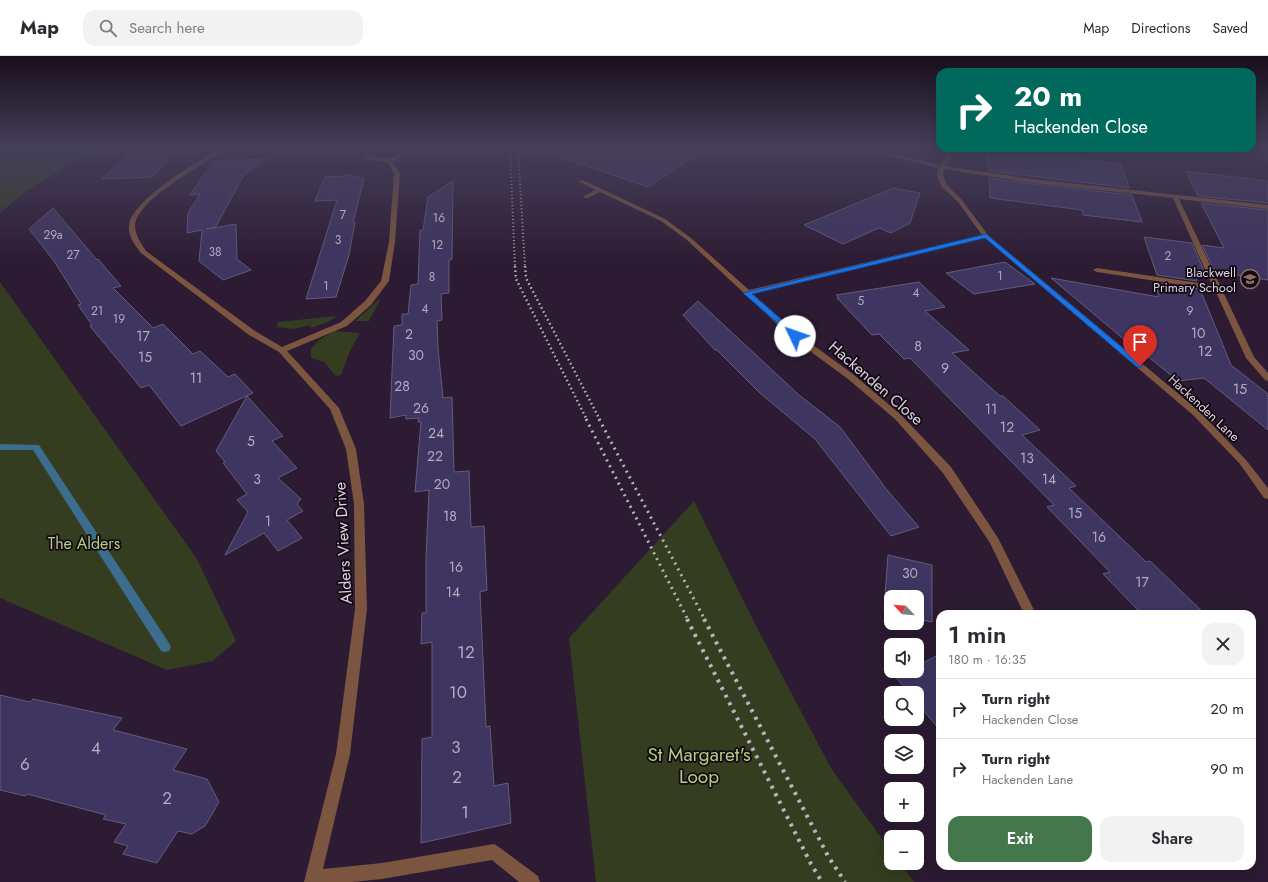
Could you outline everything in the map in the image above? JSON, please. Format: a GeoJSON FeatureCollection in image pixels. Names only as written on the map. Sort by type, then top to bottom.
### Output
{"type":"FeatureCollection","features":[{"type":"Feature","properties":{"kind":"street","name":"Alders View Drive"},"geometry":{"type":"LineString","coordinates":[[164,188],[144,204],[136,213],[132,222],[132,235],[143,252],[252,334],[282,350],[298,365],[334,408],[351,449],[359,504],[361,609],[343,754],[312,880]]}},
{"type":"Feature","properties":{"kind":"street"},"geometry":{"type":"LineString","coordinates":[[282,350],[344,324],[368,303],[385,281],[392,242],[396,188]]}},
{"type":"Feature","properties":{"kind":"street","name":"Hackenden Close"},"geometry":{"type":"LineString","coordinates":[[595,188],[663,220],[689,239],[795,336],[851,377],[898,417],[947,470],[994,541],[1028,610]]}},
{"type":"Feature","properties":{"kind":"street","name":"Hackenden Lane"},"geometry":{"type":"LineString","coordinates":[[946,188],[960,201],[986,236],[1196,413],[1243,462],[1268,495]]}},
{"type":"Feature","properties":{"kind":"street"},"geometry":{"type":"LineString","coordinates":[[1091,188],[1268,207]]}},
{"type":"Feature","properties":{"kind":"street"},"geometry":{"type":"LineString","coordinates":[[586,197],[600,190]]}},
{"type":"Feature","properties":{"kind":"street"},"geometry":{"type":"LineString","coordinates":[[1175,197],[1250,358],[1268,378]]}},
{"type":"Feature","properties":{"kind":"street"},"geometry":{"type":"LineString","coordinates":[[747,293],[986,236]]}},
{"type":"Feature","properties":{"kind":"street"},"geometry":{"type":"LineString","coordinates":[[1097,270],[1217,288]]}},
{"type":"Feature","properties":{"kind":"street"},"geometry":{"type":"LineString","coordinates":[[312,880],[382,871],[494,852],[532,882]]}},
{"type":"Feature","properties":{"kind":"green space"},"geometry":{"type":"Polygon","coordinates":[[[0,188],[32,188],[25,192],[0,213],[0,188]]]}},
{"type":"Feature","properties":{"kind":"green space","name":"The Alders"},"geometry":{"type":"Polygon","coordinates":[[[0,282],[197,559],[236,641],[212,661],[167,670],[0,598],[0,282]]]}},
{"type":"Feature","properties":{"kind":"green space"},"geometry":{"type":"Polygon","coordinates":[[[381,298],[369,321],[355,321],[381,298]]]}},
{"type":"Feature","properties":{"kind":"green space"},"geometry":{"type":"Polygon","coordinates":[[[337,316],[328,322],[311,328],[310,325],[294,329],[277,327],[278,322],[337,316]]]}},
{"type":"Feature","properties":{"kind":"green space"},"geometry":{"type":"Polygon","coordinates":[[[334,331],[360,333],[349,353],[341,375],[336,376],[324,362],[311,358],[311,349],[319,340],[334,331]]]}},
{"type":"Feature","properties":{"kind":"green space","name":"St Margaret's Loop"},"geometry":{"type":"Polygon","coordinates":[[[694,501],[755,624],[832,770],[884,841],[884,870],[905,870],[914,882],[596,882],[569,638],[694,501]]]}},
{"type":"Feature","properties":{"kind":"building"},"geometry":{"type":"Polygon","coordinates":[[[195,188],[237,188],[215,227],[236,224],[237,259],[251,270],[223,280],[199,261],[202,230],[187,233],[188,213],[200,194],[190,195],[195,188]]]}},
{"type":"Feature","properties":{"kind":"building"},"geometry":{"type":"Polygon","coordinates":[[[321,188],[362,188],[353,222],[355,222],[349,255],[336,297],[306,299],[337,200],[315,201],[321,188]]]}},
{"type":"Feature","properties":{"kind":"building"},"geometry":{"type":"Polygon","coordinates":[[[443,188],[453,188],[452,259],[449,260],[449,293],[441,294],[442,320],[437,321],[438,348],[443,398],[452,397],[454,472],[469,471],[471,527],[484,526],[487,590],[480,592],[486,727],[490,726],[494,786],[508,783],[511,823],[421,843],[422,739],[432,737],[432,642],[421,644],[422,613],[426,613],[426,559],[429,490],[415,492],[421,422],[418,422],[419,418],[406,419],[406,415],[390,418],[394,326],[402,325],[402,314],[408,314],[411,285],[418,284],[420,230],[423,230],[428,197],[443,188]]]}},
{"type":"Feature","properties":{"kind":"building"},"geometry":{"type":"Polygon","coordinates":[[[893,188],[920,193],[910,223],[891,233],[879,228],[843,244],[804,225],[893,188]]]}},
{"type":"Feature","properties":{"kind":"building"},"geometry":{"type":"Polygon","coordinates":[[[989,188],[1065,188],[1132,195],[1142,222],[1083,215],[1082,210],[990,198],[989,188]]]}},
{"type":"Feature","properties":{"kind":"building"},"geometry":{"type":"Polygon","coordinates":[[[1194,188],[1268,188],[1268,203],[1198,196],[1194,188]]]}},
{"type":"Feature","properties":{"kind":"building","name":"Blackwell Primary School"},"geometry":{"type":"Polygon","coordinates":[[[1201,203],[1268,210],[1268,280],[1215,272],[1202,245],[1224,248],[1201,203]]]}},
{"type":"Feature","properties":{"kind":"building"},"geometry":{"type":"Polygon","coordinates":[[[53,208],[121,286],[113,288],[153,328],[163,324],[193,354],[200,351],[228,377],[235,374],[253,393],[181,426],[149,385],[141,388],[90,326],[92,325],[78,305],[81,304],[54,261],[29,229],[53,208]]]}},
{"type":"Feature","properties":{"kind":"building"},"geometry":{"type":"Polygon","coordinates":[[[1144,237],[1192,243],[1204,271],[1192,269],[1197,281],[1157,275],[1144,237]]]}},
{"type":"Feature","properties":{"kind":"building"},"geometry":{"type":"Polygon","coordinates":[[[1005,262],[1035,284],[974,294],[946,273],[1005,262]]]}},
{"type":"Feature","properties":{"kind":"building"},"geometry":{"type":"Polygon","coordinates":[[[1051,278],[1159,297],[1155,283],[1200,289],[1231,365],[1268,394],[1268,430],[1204,378],[1178,381],[1129,341],[1126,341],[1051,278]]]}},
{"type":"Feature","properties":{"kind":"building"},"geometry":{"type":"Polygon","coordinates":[[[919,282],[945,307],[925,311],[969,350],[952,353],[1000,396],[1003,396],[1040,430],[1022,435],[1076,486],[1069,488],[1146,562],[1150,561],[1201,610],[1138,610],[1103,574],[1110,572],[1047,507],[1054,505],[910,358],[904,359],[879,334],[872,335],[837,298],[839,298],[836,295],[919,282]]]}},
{"type":"Feature","properties":{"kind":"building"},"geometry":{"type":"Polygon","coordinates":[[[698,301],[799,395],[840,427],[887,490],[919,527],[891,536],[815,439],[760,393],[717,350],[715,350],[683,315],[698,301]]]}},
{"type":"Feature","properties":{"kind":"building"},"geometry":{"type":"Polygon","coordinates":[[[247,396],[283,436],[272,441],[297,468],[278,478],[301,499],[297,504],[303,511],[287,520],[302,538],[278,551],[264,533],[225,555],[248,512],[237,500],[247,494],[223,463],[225,462],[216,451],[247,396]]]}},
{"type":"Feature","properties":{"kind":"building"},"geometry":{"type":"Polygon","coordinates":[[[888,555],[932,565],[932,622],[924,620],[924,590],[885,590],[888,555]]]}},
{"type":"Feature","properties":{"kind":"building"},"geometry":{"type":"Polygon","coordinates":[[[936,656],[936,725],[924,711],[924,686],[903,686],[897,678],[924,678],[924,662],[936,656]]]}},
{"type":"Feature","properties":{"kind":"building"},"geometry":{"type":"Polygon","coordinates":[[[0,695],[30,702],[33,699],[122,718],[113,730],[187,749],[173,770],[207,779],[219,802],[205,826],[192,834],[178,831],[157,863],[123,854],[128,846],[114,842],[126,824],[103,819],[106,815],[27,794],[25,796],[0,790],[0,695]]]}},
{"type":"Feature","properties":{"kind":"waterway"},"geometry":{"type":"LineString","coordinates":[[0,447],[36,447],[165,647]]}},
{"type":"Feature","properties":{"kind":"railway"},"geometry":{"type":"LineString","coordinates":[[512,188],[515,267]]}},
{"type":"Feature","properties":{"kind":"railway"},"geometry":{"type":"LineString","coordinates":[[520,188],[525,267]]}},
{"type":"Feature","properties":{"kind":"railway"},"geometry":{"type":"LineString","coordinates":[[515,266],[516,279],[587,420]]}},
{"type":"Feature","properties":{"kind":"railway"},"geometry":{"type":"LineString","coordinates":[[525,266],[526,278],[600,420]]}},
{"type":"Feature","properties":{"kind":"railway"},"geometry":{"type":"LineString","coordinates":[[586,419],[688,620]]}},
{"type":"Feature","properties":{"kind":"railway"},"geometry":{"type":"LineString","coordinates":[[599,419],[705,620]]}},
{"type":"Feature","properties":{"kind":"railway"},"geometry":{"type":"LineString","coordinates":[[687,619],[811,864],[822,882]]}},
{"type":"Feature","properties":{"kind":"railway"},"geometry":{"type":"LineString","coordinates":[[704,619],[828,856],[845,882]]}},
{"type":"Feature","properties":{"kind":"place","name":"Blackwell Primary School"},"geometry":{"type":"Point","coordinates":[1250,279]}},
{"type":"Feature","properties":{"kind":"route"},"geometry":{"type":"LineString","coordinates":[[795,336],[747,293],[986,236],[1140,366]]}}]}
